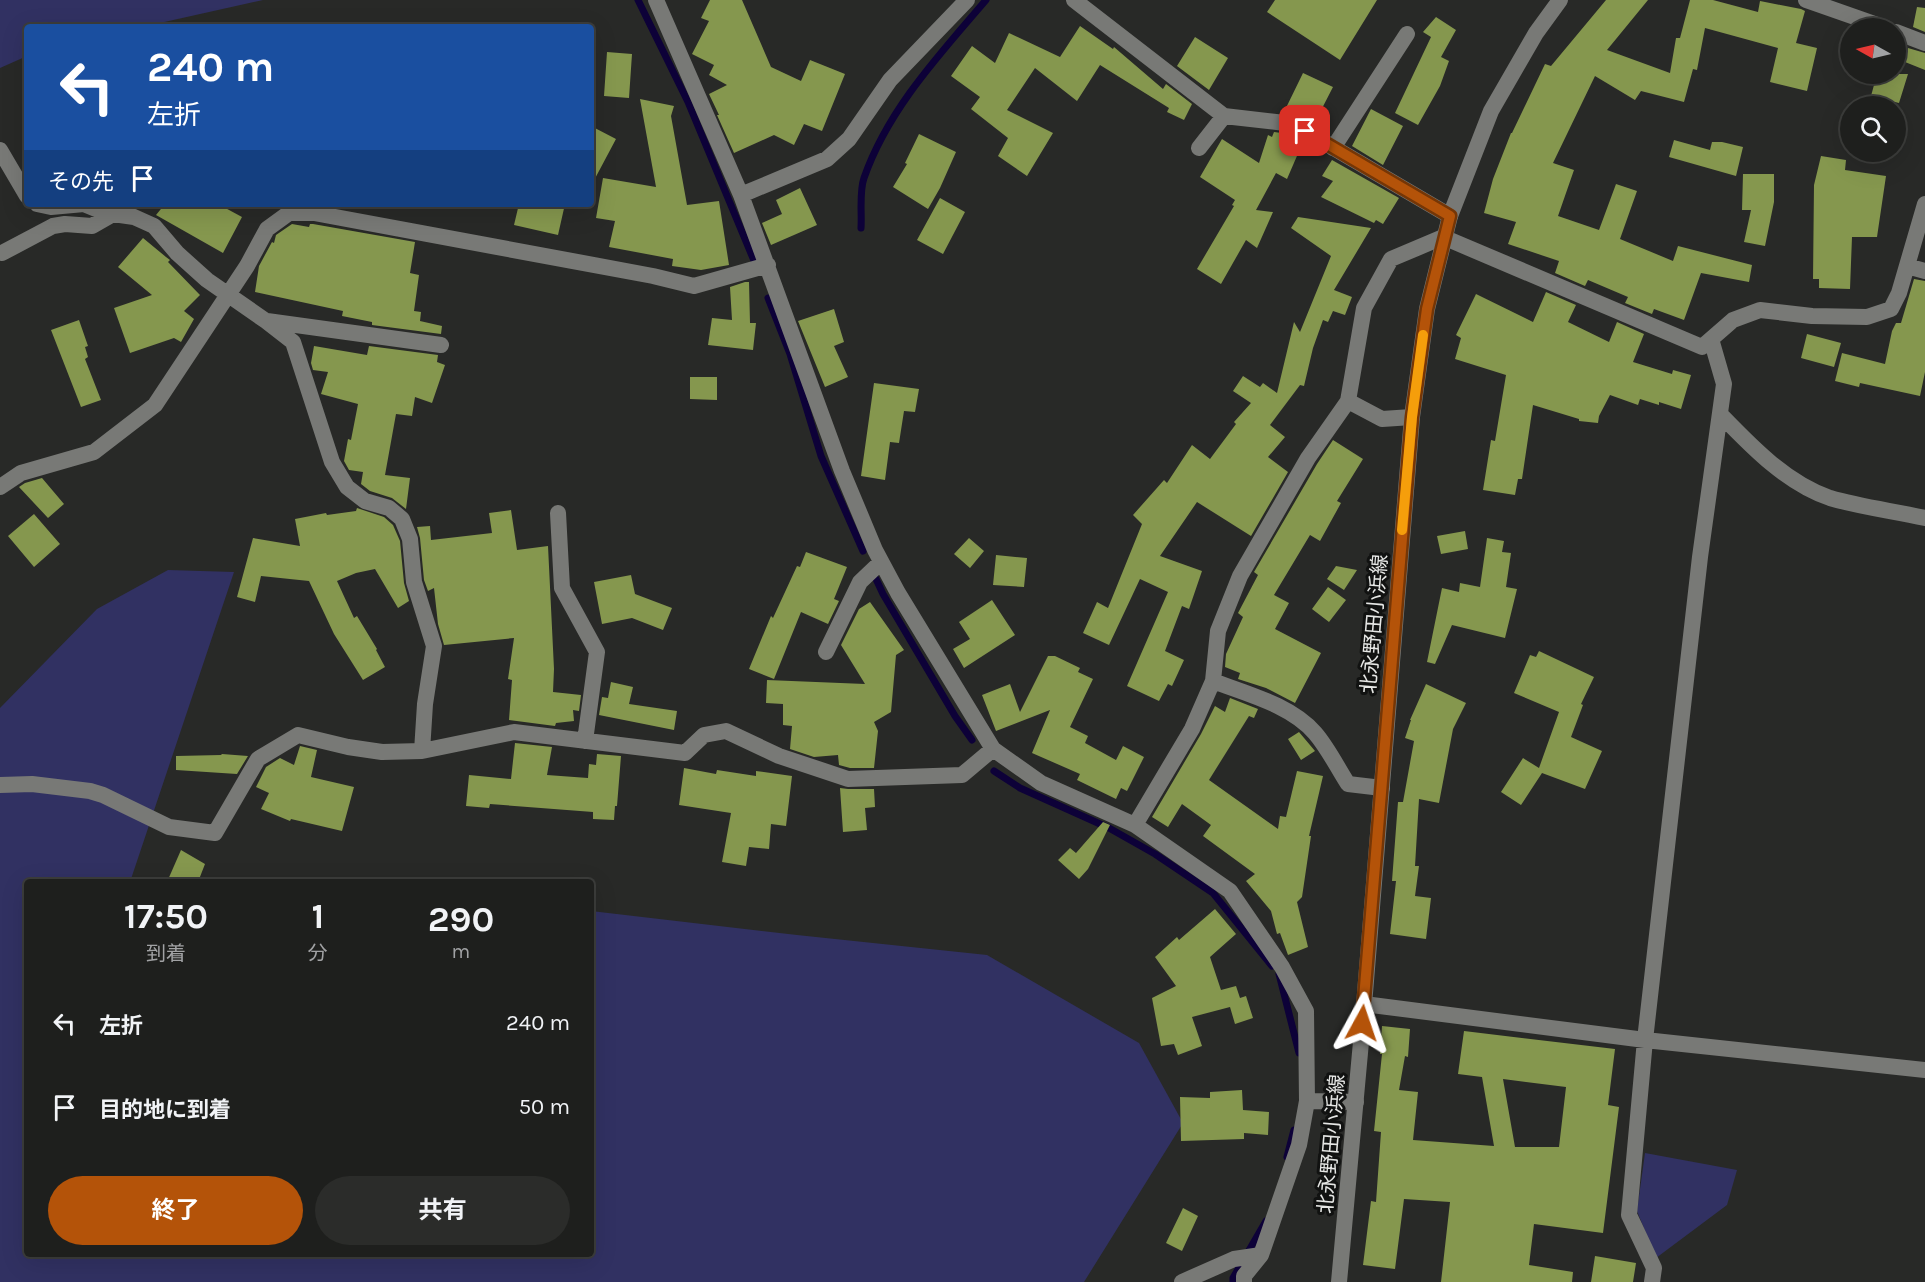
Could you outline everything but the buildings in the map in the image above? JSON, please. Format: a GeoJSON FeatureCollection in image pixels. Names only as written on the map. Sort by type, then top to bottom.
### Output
{"type":"FeatureCollection","features":[{"type":"Feature","properties":{"kind":"street"},"geometry":{"type":"LineString","coordinates":[[656,0],[741,195],[842,471],[881,562],[993,749],[1041,783],[1136,825],[1230,891],[1282,967],[1306,1011],[1307,1101],[1299,1145],[1260,1255],[1244,1275],[1244,1282]]}},
{"type":"Feature","properties":{"kind":"street"},"geometry":{"type":"LineString","coordinates":[[741,195],[827,159],[849,139],[890,80],[967,0]]}},
{"type":"Feature","properties":{"kind":"street"},"geometry":{"type":"LineString","coordinates":[[1074,0],[1224,117],[1286,123],[1450,216]]}},
{"type":"Feature","properties":{"kind":"street","name":"北永野田小浜線"},"geometry":{"type":"LineString","coordinates":[[1339,1282],[1412,417],[1427,309],[1443,237],[1491,111],[1536,33],[1560,0]]}},
{"type":"Feature","properties":{"kind":"street"},"geometry":{"type":"LineString","coordinates":[[1806,0],[1857,18]]}},
{"type":"Feature","properties":{"kind":"street"},"geometry":{"type":"LineString","coordinates":[[1333,148],[1407,34]]}},
{"type":"Feature","properties":{"kind":"street"},"geometry":{"type":"LineString","coordinates":[[1906,36],[1925,43]]}},
{"type":"Feature","properties":{"kind":"street"},"geometry":{"type":"LineString","coordinates":[[1199,148],[1224,117]]}},
{"type":"Feature","properties":{"kind":"street"},"geometry":{"type":"LineString","coordinates":[[0,150],[24,191]]}},
{"type":"Feature","properties":{"kind":"street"},"geometry":{"type":"LineString","coordinates":[[1136,825],[1191,729],[1213,681],[1218,631],[1240,576],[1308,458],[1348,401],[1364,308],[1391,259],[1443,237],[1702,347],[1733,320],[1760,310],[1812,316],[1867,317],[1891,309],[1899,293],[1925,204]]}},
{"type":"Feature","properties":{"kind":"street"},"geometry":{"type":"LineString","coordinates":[[93,207],[113,214],[134,217],[154,226],[207,280],[293,342],[332,462],[347,487],[365,501],[389,508],[402,519],[410,539],[414,582],[434,646],[425,704],[422,751]]}},
{"type":"Feature","properties":{"kind":"street"},"geometry":{"type":"LineString","coordinates":[[0,487],[21,473],[94,452],[155,405],[228,295],[267,229],[290,213],[314,213],[652,276],[694,286],[768,265]]}},
{"type":"Feature","properties":{"kind":"street"},"geometry":{"type":"LineString","coordinates":[[2,253],[53,226],[65,224],[92,226],[113,214]]}},
{"type":"Feature","properties":{"kind":"street"},"geometry":{"type":"LineString","coordinates":[[1907,266],[1925,271]]}},
{"type":"Feature","properties":{"kind":"street"},"geometry":{"type":"LineString","coordinates":[[266,321],[441,345]]}},
{"type":"Feature","properties":{"kind":"street"},"geometry":{"type":"LineString","coordinates":[[1652,1282],[1654,1268],[1629,1215],[1645,1040],[1700,557],[1724,384],[1711,339]]}},
{"type":"Feature","properties":{"kind":"street"},"geometry":{"type":"LineString","coordinates":[[1348,401],[1382,419],[1412,417]]}},
{"type":"Feature","properties":{"kind":"street"},"geometry":{"type":"LineString","coordinates":[[1720,414],[1762,457],[1792,478],[1828,497],[1925,518]]}},
{"type":"Feature","properties":{"kind":"street"},"geometry":{"type":"LineString","coordinates":[[558,513],[562,588],[597,652],[585,741]]}},
{"type":"Feature","properties":{"kind":"street"},"geometry":{"type":"LineString","coordinates":[[826,652],[860,582],[881,562]]}},
{"type":"Feature","properties":{"kind":"street"},"geometry":{"type":"LineString","coordinates":[[1213,681],[1265,701],[1299,718],[1315,734],[1348,784],[1382,788]]}},
{"type":"Feature","properties":{"kind":"street"},"geometry":{"type":"LineString","coordinates":[[0,785],[32,784],[90,790],[169,828],[215,833],[258,759],[298,735],[348,747],[382,752],[422,751],[514,732],[685,753],[704,735],[726,731],[779,756],[848,779],[962,775],[993,749]]}},
{"type":"Feature","properties":{"kind":"street"},"geometry":{"type":"LineString","coordinates":[[1364,1004],[1645,1040],[1925,1070]]}},
{"type":"Feature","properties":{"kind":"street"},"geometry":{"type":"LineString","coordinates":[[1307,1101],[1356,1101]]}},
{"type":"Feature","properties":{"kind":"street"},"geometry":{"type":"LineString","coordinates":[[1182,1282],[1234,1259],[1260,1255]]}},
{"type":"Feature","properties":{"kind":"shaded area"},"geometry":{"type":"Polygon","coordinates":[[[0,0],[263,0],[155,24],[24,24],[24,57],[0,68],[0,0]]]}},
{"type":"Feature","properties":{"kind":"shaded area"},"geometry":{"type":"Polygon","coordinates":[[[168,570],[234,572],[131,879],[24,879],[24,1257],[594,1257],[594,911],[987,955],[1139,1043],[1183,1123],[1084,1282],[0,1282],[0,708],[97,609],[168,570]]]}},
{"type":"Feature","properties":{"kind":"shaded area"},"geometry":{"type":"Polygon","coordinates":[[[1645,1153],[1737,1170],[1727,1205],[1656,1258],[1637,1211],[1645,1153]]]}},
{"type":"Feature","properties":{"kind":"waterway"},"geometry":{"type":"LineString","coordinates":[[638,0],[688,102],[755,263]]}},
{"type":"Feature","properties":{"kind":"waterway"},"geometry":{"type":"LineString","coordinates":[[861,228],[862,184],[874,153],[887,129],[917,83],[986,0]]}},
{"type":"Feature","properties":{"kind":"waterway"},"geometry":{"type":"LineString","coordinates":[[768,298],[790,354],[821,456],[863,551]]}},
{"type":"Feature","properties":{"kind":"waterway"},"geometry":{"type":"LineString","coordinates":[[876,579],[955,716],[972,740]]}},
{"type":"Feature","properties":{"kind":"waterway"},"geometry":{"type":"LineString","coordinates":[[994,771],[1020,788],[1109,828],[1155,854],[1213,893],[1272,966]]}},
{"type":"Feature","properties":{"kind":"waterway"},"geometry":{"type":"LineString","coordinates":[[1279,974],[1299,1053]]}},
{"type":"Feature","properties":{"kind":"waterway"},"geometry":{"type":"LineString","coordinates":[[1287,1157],[1294,1130]]}},
{"type":"Feature","properties":{"kind":"waterway"},"geometry":{"type":"LineString","coordinates":[[1233,1282],[1233,1278],[1266,1221]]}},
{"type":"Feature","properties":{"kind":"slow traffic"},"geometry":{"type":"LineString","coordinates":[[1402,530],[1412,417],[1423,335]]}},
{"type":"Feature","properties":{"kind":"route"},"geometry":{"type":"LineString","coordinates":[[1305,131],[1450,216],[1427,309],[1412,417],[1362,1023]]}}]}
